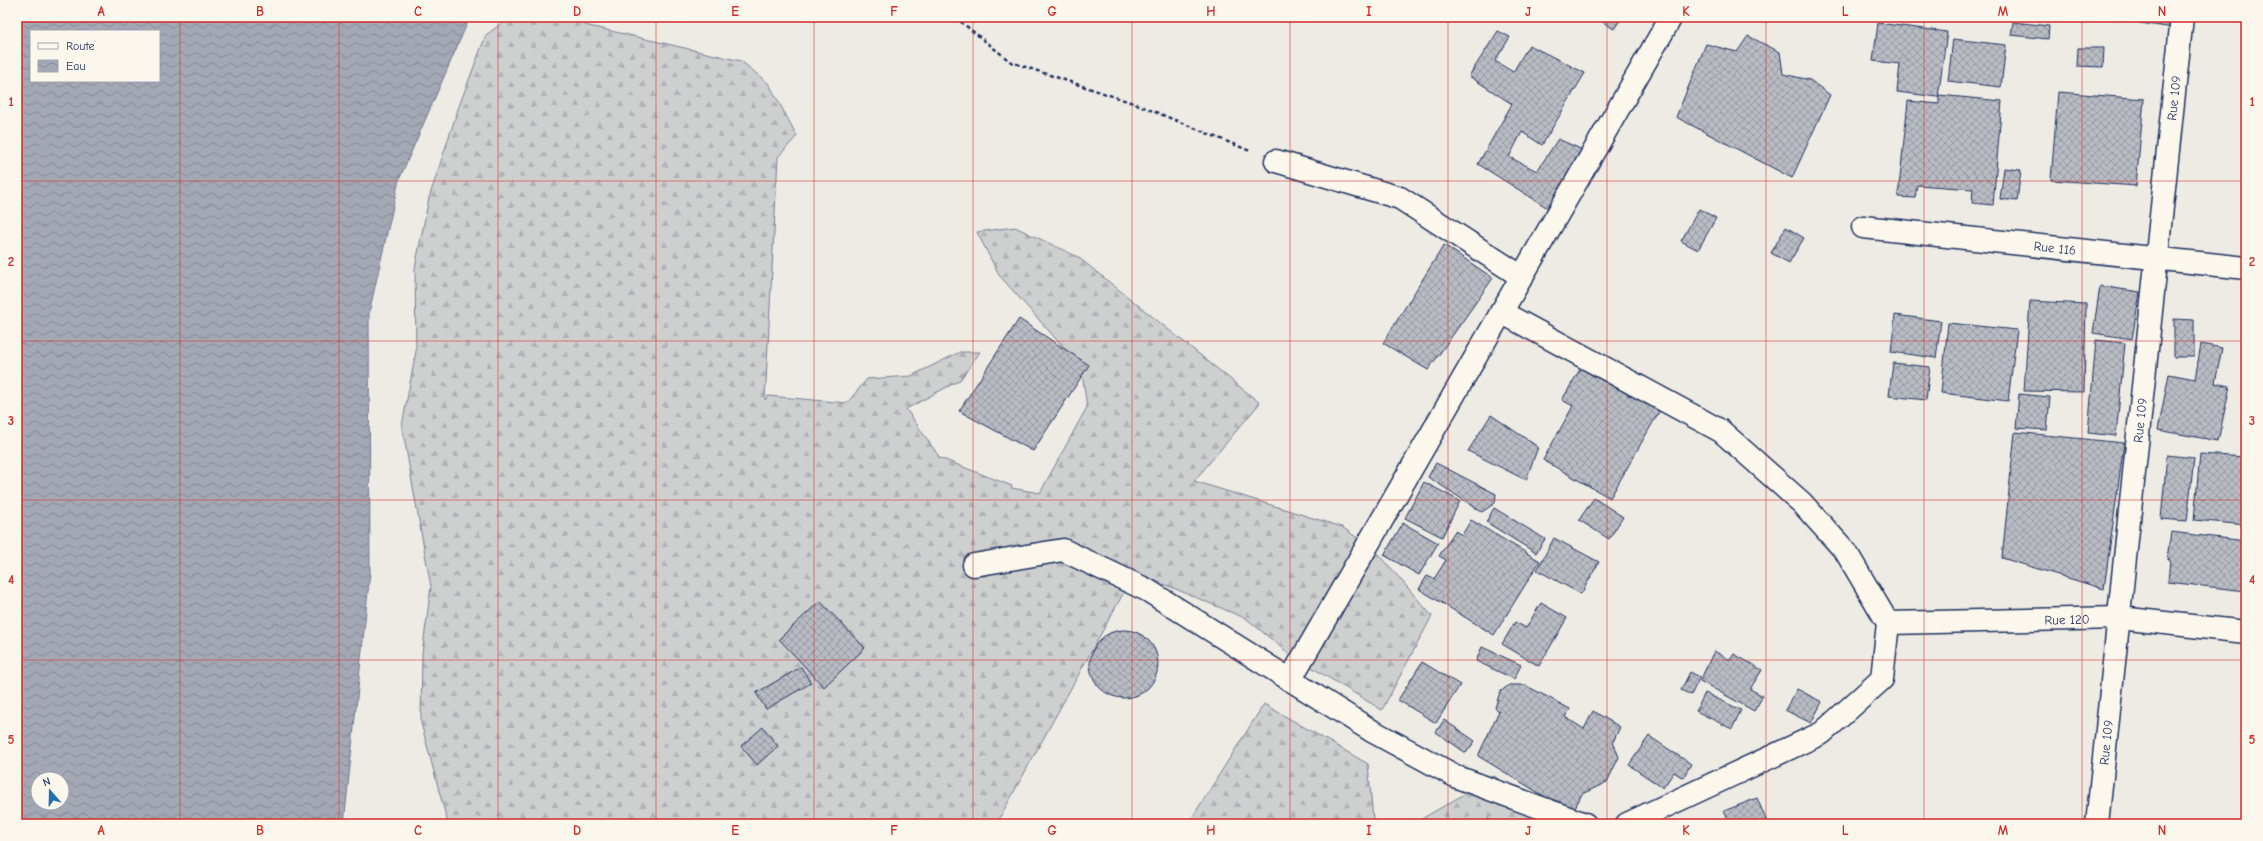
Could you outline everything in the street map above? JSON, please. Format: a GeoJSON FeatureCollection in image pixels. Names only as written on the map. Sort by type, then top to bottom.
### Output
{"type":"FeatureCollection","features":[{"type":"Feature","properties":{"kind":"street"},"geometry":{"type":"LineString","coordinates":[[1290,680],[1671,17]]}},
{"type":"Feature","properties":{"kind":"street","name":"Rue 109"},"geometry":{"type":"LineString","coordinates":[[2097,824],[2120,618],[2182,17]]}},
{"type":"Feature","properties":{"kind":"street"},"geometry":{"type":"LineString","coordinates":[[1276,161],[1400,198],[1522,277]]}},
{"type":"Feature","properties":{"kind":"street","name":"Rue 116"},"geometry":{"type":"LineString","coordinates":[[1863,227],[2246,268]]}},
{"type":"Feature","properties":{"kind":"street"},"geometry":{"type":"LineString","coordinates":[[1501,312],[1722,431],[1802,503],[1846,552],[1888,623],[1882,679],[1822,733],[1627,824]]}},
{"type":"Feature","properties":{"kind":"street"},"geometry":{"type":"LineString","coordinates":[[974,565],[1063,550],[1147,590],[1372,731],[1457,777],[1585,824]]}},
{"type":"Feature","properties":{"kind":"street","name":"Rue 120"},"geometry":{"type":"LineString","coordinates":[[1888,623],[2120,618],[2246,632]]}},
{"type":"Feature","properties":{"kind":"path"},"geometry":{"type":"LineString","coordinates":[[955,17],[1011,62],[1136,104],[1276,161]]}},
{"type":"Feature","properties":{"kind":"green space"},"geometry":{"type":"Polygon","coordinates":[[[510,17],[590,17],[585,25],[741,61],[769,84],[797,136],[778,157],[765,400],[768,396],[847,403],[867,379],[911,376],[960,352],[980,352],[960,380],[906,409],[940,458],[1012,486],[1011,488],[1040,493],[1087,407],[1081,367],[999,275],[977,232],[1015,227],[1078,257],[1260,403],[1194,481],[1342,527],[1377,552],[1432,616],[1382,710],[1288,653],[1247,619],[1135,572],[999,819],[1008,824],[448,824],[421,723],[422,654],[431,587],[402,426],[416,351],[415,268],[429,198],[459,106],[486,35],[510,17]]]}},
{"type":"Feature","properties":{"kind":"green space"},"geometry":{"type":"Polygon","coordinates":[[[1264,704],[1368,764],[1373,819],[1362,824],[1188,824],[1264,704]]]}},
{"type":"Feature","properties":{"kind":"green space"},"geometry":{"type":"Polygon","coordinates":[[[1495,776],[1525,806],[1570,824],[1496,824],[1488,818],[1490,824],[1413,824],[1495,776]]]}},
{"type":"Feature","properties":{"kind":"water"},"geometry":{"type":"Polygon","coordinates":[[[17,17],[470,17],[399,180],[369,313],[370,572],[344,824],[17,824],[17,17]]]}},
{"type":"Feature","properties":{"kind":"building"},"geometry":{"type":"Polygon","coordinates":[[[1595,17],[1622,17],[1614,29],[1595,17]]]}},
{"type":"Feature","properties":{"kind":"building"},"geometry":{"type":"Polygon","coordinates":[[[2101,17],[2175,17],[2173,28],[2101,17]]]}},
{"type":"Feature","properties":{"kind":"building"},"geometry":{"type":"Polygon","coordinates":[[[2013,22],[2049,26],[2048,39],[2011,35],[2013,22]]]}},
{"type":"Feature","properties":{"kind":"building"},"geometry":{"type":"Polygon","coordinates":[[[1878,23],[1947,32],[1938,97],[1897,92],[1900,64],[1873,61],[1878,23]]]}},
{"type":"Feature","properties":{"kind":"building"},"geometry":{"type":"Polygon","coordinates":[[[1498,31],[1510,37],[1495,61],[1513,72],[1529,45],[1585,73],[1542,145],[1522,132],[1509,157],[1537,171],[1558,139],[1592,154],[1551,210],[1478,164],[1512,104],[1469,76],[1498,31]]]}},
{"type":"Feature","properties":{"kind":"building"},"geometry":{"type":"Polygon","coordinates":[[[1748,36],[1780,52],[1783,74],[1810,80],[1830,95],[1792,178],[1676,117],[1706,44],[1737,52],[1748,36]]]}},
{"type":"Feature","properties":{"kind":"building"},"geometry":{"type":"Polygon","coordinates":[[[1953,39],[2006,45],[2001,87],[1948,81],[1953,39]]]}},
{"type":"Feature","properties":{"kind":"building"},"geometry":{"type":"Polygon","coordinates":[[[2078,48],[2104,48],[2103,67],[2077,66],[2078,48]]]}},
{"type":"Feature","properties":{"kind":"building"},"geometry":{"type":"Polygon","coordinates":[[[2058,92],[2144,99],[2136,186],[2051,180],[2058,92]]]}},
{"type":"Feature","properties":{"kind":"building"},"geometry":{"type":"Polygon","coordinates":[[[1939,95],[2002,101],[1993,205],[1972,203],[1973,189],[1917,185],[1915,198],[1898,197],[1908,101],[1939,104],[1939,95]]]}},
{"type":"Feature","properties":{"kind":"building"},"geometry":{"type":"Polygon","coordinates":[[[2004,168],[2021,170],[2017,201],[2000,199],[2004,168]]]}},
{"type":"Feature","properties":{"kind":"building"},"geometry":{"type":"Polygon","coordinates":[[[1699,209],[1716,218],[1698,250],[1681,241],[1699,209]]]}},
{"type":"Feature","properties":{"kind":"building"},"geometry":{"type":"Polygon","coordinates":[[[1786,227],[1804,238],[1789,263],[1771,253],[1786,227]]]}},
{"type":"Feature","properties":{"kind":"building"},"geometry":{"type":"Polygon","coordinates":[[[1444,245],[1493,278],[1428,370],[1383,343],[1444,245]]]}},
{"type":"Feature","properties":{"kind":"building"},"geometry":{"type":"Polygon","coordinates":[[[2100,286],[2140,292],[2132,339],[2093,333],[2100,286]]]}},
{"type":"Feature","properties":{"kind":"building"},"geometry":{"type":"Polygon","coordinates":[[[2030,301],[2086,304],[2084,392],[2024,391],[2030,301]]]}},
{"type":"Feature","properties":{"kind":"building"},"geometry":{"type":"Polygon","coordinates":[[[1895,315],[1941,321],[1936,358],[1891,352],[1895,315]]]}},
{"type":"Feature","properties":{"kind":"building"},"geometry":{"type":"Polygon","coordinates":[[[1019,319],[1089,365],[1033,451],[959,411],[1019,319]]]}},
{"type":"Feature","properties":{"kind":"building"},"geometry":{"type":"Polygon","coordinates":[[[2174,319],[2194,320],[2194,357],[2174,357],[2174,319]]]}},
{"type":"Feature","properties":{"kind":"building"},"geometry":{"type":"Polygon","coordinates":[[[1948,323],[2017,330],[2008,401],[1941,393],[1948,323]]]}},
{"type":"Feature","properties":{"kind":"building"},"geometry":{"type":"Polygon","coordinates":[[[2096,340],[2125,343],[2116,436],[2088,433],[2096,340]]]}},
{"type":"Feature","properties":{"kind":"building"},"geometry":{"type":"Polygon","coordinates":[[[2201,344],[2222,348],[2215,383],[2230,386],[2218,441],[2158,430],[2169,374],[2195,379],[2201,344]]]}},
{"type":"Feature","properties":{"kind":"building"},"geometry":{"type":"Polygon","coordinates":[[[1893,363],[1930,367],[1926,400],[1889,396],[1893,363]]]}},
{"type":"Feature","properties":{"kind":"building"},"geometry":{"type":"Polygon","coordinates":[[[1582,366],[1660,410],[1610,498],[1543,460],[1573,406],[1562,400],[1582,366]]]}},
{"type":"Feature","properties":{"kind":"building"},"geometry":{"type":"Polygon","coordinates":[[[2019,394],[2050,397],[2047,430],[2016,428],[2019,394]]]}},
{"type":"Feature","properties":{"kind":"building"},"geometry":{"type":"Polygon","coordinates":[[[1491,415],[1538,447],[1526,480],[1468,451],[1491,415]]]}},
{"type":"Feature","properties":{"kind":"building"},"geometry":{"type":"Polygon","coordinates":[[[2015,432],[2124,443],[2104,589],[2002,558],[2015,432]]]}},
{"type":"Feature","properties":{"kind":"building"},"geometry":{"type":"Polygon","coordinates":[[[2200,454],[2246,457],[2246,525],[2194,520],[2200,454]]]}},
{"type":"Feature","properties":{"kind":"building"},"geometry":{"type":"Polygon","coordinates":[[[2167,455],[2194,458],[2187,521],[2161,519],[2167,455]]]}},
{"type":"Feature","properties":{"kind":"building"},"geometry":{"type":"Polygon","coordinates":[[[1436,463],[1496,494],[1495,503],[1482,512],[1428,477],[1436,463]]]}},
{"type":"Feature","properties":{"kind":"building"},"geometry":{"type":"Polygon","coordinates":[[[1424,482],[1460,501],[1442,537],[1405,518],[1424,482]]]}},
{"type":"Feature","properties":{"kind":"building"},"geometry":{"type":"Polygon","coordinates":[[[1594,498],[1623,517],[1609,539],[1579,520],[1594,498]]]}},
{"type":"Feature","properties":{"kind":"building"},"geometry":{"type":"Polygon","coordinates":[[[1494,508],[1545,539],[1536,553],[1486,522],[1494,508]]]}},
{"type":"Feature","properties":{"kind":"building"},"geometry":{"type":"Polygon","coordinates":[[[1471,520],[1540,561],[1494,635],[1419,589],[1427,576],[1434,579],[1446,560],[1439,556],[1455,531],[1462,535],[1471,520]]]}},
{"type":"Feature","properties":{"kind":"building"},"geometry":{"type":"Polygon","coordinates":[[[1403,523],[1438,543],[1419,575],[1384,555],[1403,523]]]}},
{"type":"Feature","properties":{"kind":"building"},"geometry":{"type":"Polygon","coordinates":[[[2171,532],[2246,541],[2246,591],[2168,582],[2170,559],[2167,558],[2171,532]]]}},
{"type":"Feature","properties":{"kind":"building"},"geometry":{"type":"Polygon","coordinates":[[[1554,538],[1599,562],[1581,594],[1537,570],[1554,538]]]}},
{"type":"Feature","properties":{"kind":"building"},"geometry":{"type":"Polygon","coordinates":[[[820,601],[865,648],[824,687],[779,639],[820,601]]]}},
{"type":"Feature","properties":{"kind":"building"},"geometry":{"type":"Polygon","coordinates":[[[1541,603],[1567,618],[1539,666],[1502,644],[1515,622],[1526,628],[1541,603]]]}},
{"type":"Feature","properties":{"kind":"building"},"geometry":{"type":"Polygon","coordinates":[[[1117,630],[1131,630],[1143,635],[1153,645],[1158,657],[1158,671],[1153,683],[1143,693],[1131,698],[1117,698],[1105,693],[1095,683],[1090,671],[1090,657],[1095,645],[1105,635],[1117,630]]]}},
{"type":"Feature","properties":{"kind":"building"},"geometry":{"type":"Polygon","coordinates":[[[1482,647],[1521,665],[1514,679],[1476,661],[1482,647]]]}},
{"type":"Feature","properties":{"kind":"building"},"geometry":{"type":"Polygon","coordinates":[[[1714,651],[1730,660],[1734,654],[1762,670],[1750,689],[1763,696],[1754,711],[1700,681],[1714,651]]]}},
{"type":"Feature","properties":{"kind":"building"},"geometry":{"type":"Polygon","coordinates":[[[1422,662],[1460,685],[1436,723],[1398,700],[1422,662]]]}},
{"type":"Feature","properties":{"kind":"building"},"geometry":{"type":"Polygon","coordinates":[[[801,667],[811,683],[766,709],[756,693],[801,667]]]}},
{"type":"Feature","properties":{"kind":"building"},"geometry":{"type":"Polygon","coordinates":[[[1690,672],[1700,677],[1691,695],[1681,690],[1690,672]]]}},
{"type":"Feature","properties":{"kind":"building"},"geometry":{"type":"Polygon","coordinates":[[[1509,685],[1525,685],[1570,709],[1565,717],[1584,729],[1593,711],[1620,727],[1613,742],[1619,757],[1607,782],[1582,794],[1572,813],[1478,756],[1499,711],[1495,708],[1500,692],[1509,685]]]}},
{"type":"Feature","properties":{"kind":"building"},"geometry":{"type":"Polygon","coordinates":[[[1797,689],[1822,702],[1811,723],[1785,710],[1797,689]]]}},
{"type":"Feature","properties":{"kind":"building"},"geometry":{"type":"Polygon","coordinates":[[[1705,693],[1741,710],[1732,729],[1696,711],[1705,693]]]}},
{"type":"Feature","properties":{"kind":"building"},"geometry":{"type":"Polygon","coordinates":[[[1444,720],[1475,741],[1466,753],[1436,732],[1444,720]]]}},
{"type":"Feature","properties":{"kind":"building"},"geometry":{"type":"Polygon","coordinates":[[[763,727],[778,746],[757,765],[741,746],[763,727]]]}},
{"type":"Feature","properties":{"kind":"building"},"geometry":{"type":"Polygon","coordinates":[[[1649,736],[1691,764],[1683,778],[1674,772],[1663,788],[1629,765],[1649,736]]]}},
{"type":"Feature","properties":{"kind":"building"},"geometry":{"type":"Polygon","coordinates":[[[1757,798],[1767,822],[1761,824],[1721,824],[1728,820],[1724,811],[1757,798]]]}}]}
